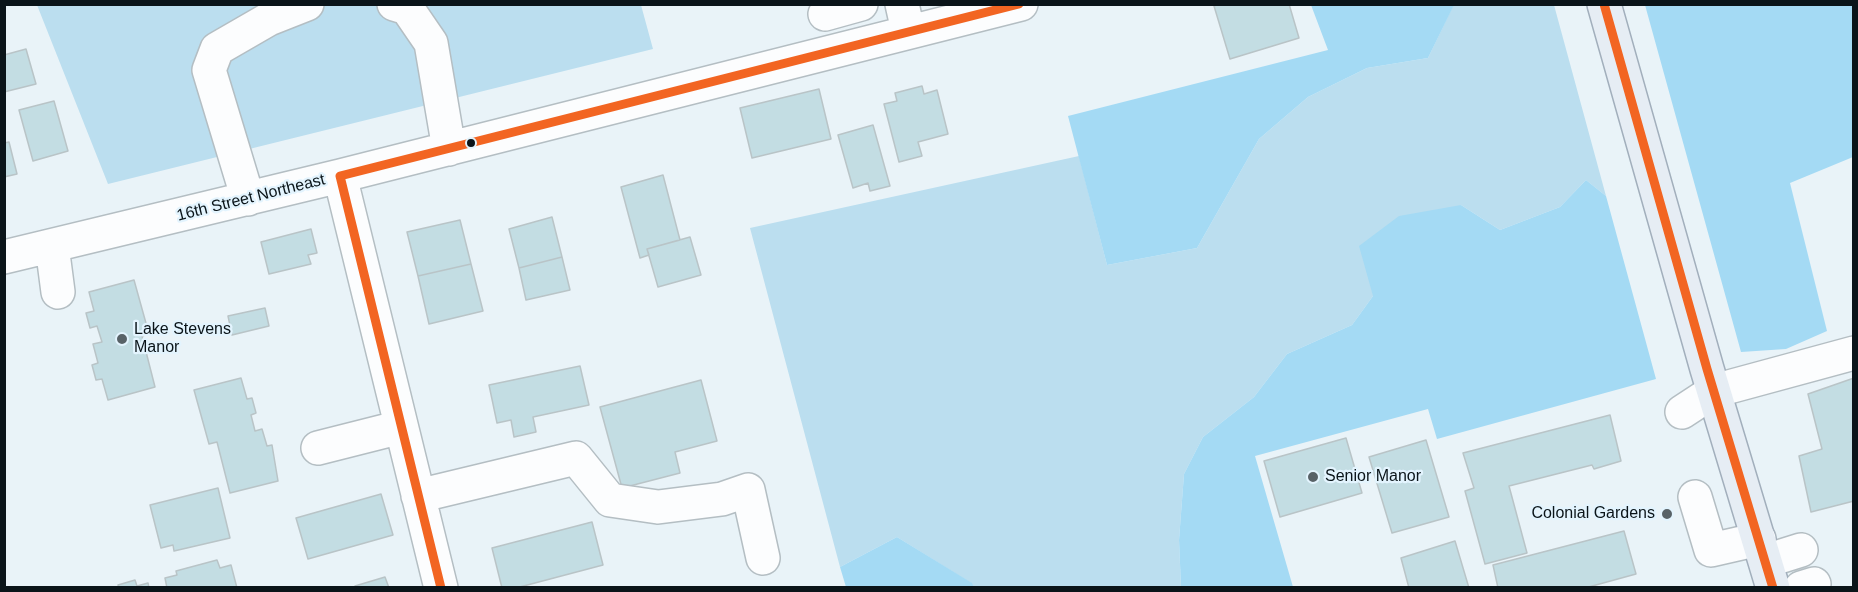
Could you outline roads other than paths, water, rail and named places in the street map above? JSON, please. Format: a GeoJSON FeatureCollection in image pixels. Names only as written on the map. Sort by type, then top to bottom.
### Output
{"type":"FeatureCollection","features":[{"type":"Feature","properties":{"kind":"main road"},"geometry":{"type":"LineString","coordinates":[[1604,4],[1714,391],[1766,562]]}},
{"type":"Feature","properties":{"kind":"street"},"geometry":{"type":"LineString","coordinates":[[248,199],[209,70],[217,49],[269,19],[307,4]]}},
{"type":"Feature","properties":{"kind":"street"},"geometry":{"type":"LineString","coordinates":[[394,4],[407,8],[431,43],[449,148]]}},
{"type":"Feature","properties":{"kind":"street"},"geometry":{"type":"LineString","coordinates":[[825,14],[861,4]]}},
{"type":"Feature","properties":{"kind":"street","name":"16th Street Northeast"},"geometry":{"type":"LineString","coordinates":[[4,257],[449,148],[905,18],[1021,4]]}},
{"type":"Feature","properties":{"kind":"street"},"geometry":{"type":"LineString","coordinates":[[340,176],[441,588]]}},
{"type":"Feature","properties":{"kind":"street"},"geometry":{"type":"LineString","coordinates":[[52,246],[58,292]]}},
{"type":"Feature","properties":{"kind":"street"},"geometry":{"type":"LineString","coordinates":[[1682,412],[1714,391],[1854,353]]}},
{"type":"Feature","properties":{"kind":"street"},"geometry":{"type":"LineString","coordinates":[[318,448],[401,427]]}},
{"type":"Feature","properties":{"kind":"street"},"geometry":{"type":"LineString","coordinates":[[418,496],[576,458],[610,500],[658,507],[722,499],[748,490],[763,558]]}},
{"type":"Feature","properties":{"kind":"street"},"geometry":{"type":"LineString","coordinates":[[1695,497],[1711,550],[1766,562],[1801,550]]}},
{"type":"Feature","properties":{"kind":"place","name":"Lake Stevens Manor"},"geometry":{"type":"Point","coordinates":[122,339]}},
{"type":"Feature","properties":{"kind":"place","name":"Senior Manor"},"geometry":{"type":"Point","coordinates":[1313,477]}},
{"type":"Feature","properties":{"kind":"place","name":"Colonial Gardens"},"geometry":{"type":"Point","coordinates":[1667,514]}}]}
